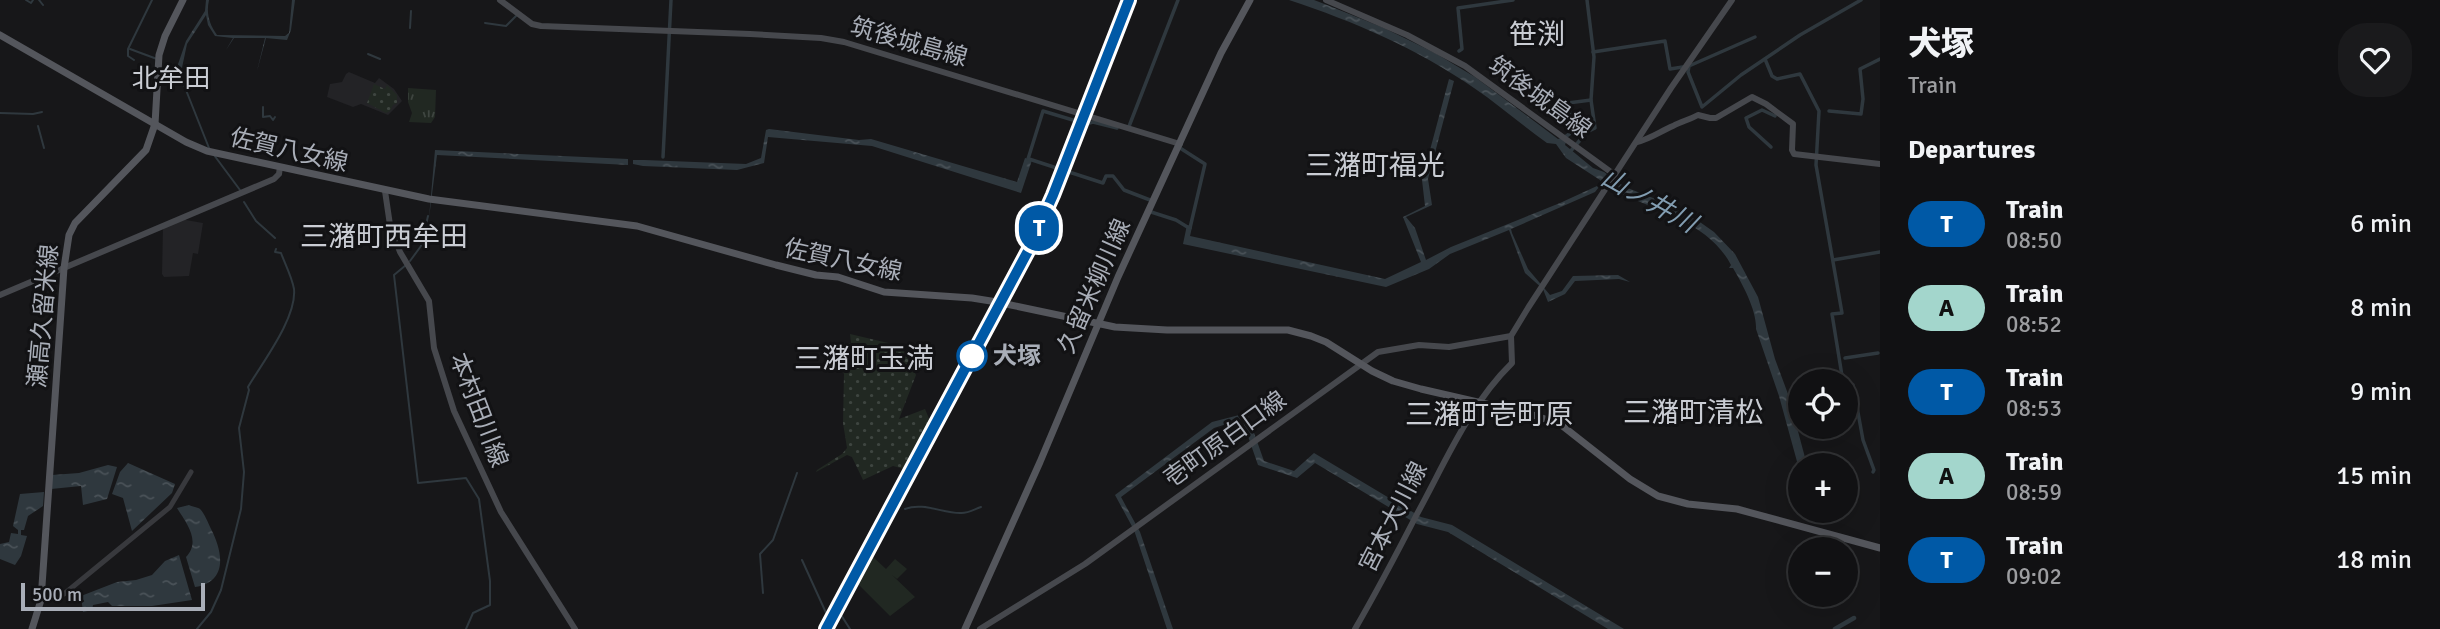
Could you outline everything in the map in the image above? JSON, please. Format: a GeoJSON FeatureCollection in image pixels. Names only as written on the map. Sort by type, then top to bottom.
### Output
{"type":"FeatureCollection","features":[{"type":"Feature","properties":{"kind":"main road","name":"瀬高久留米線"},"geometry":{"type":"LineString","coordinates":[[32,629],[41,593],[66,245],[75,223],[141,158],[150,141],[155,124],[159,55],[183,0]]}},
{"type":"Feature","properties":{"kind":"main road","name":"筑後城島線"},"geometry":{"type":"LineString","coordinates":[[500,0],[532,24],[541,26],[821,38],[844,42],[1180,144]]}},
{"type":"Feature","properties":{"kind":"main road","name":"久留米柳川線"},"geometry":{"type":"LineString","coordinates":[[965,629],[1040,462],[1097,323],[1220,53],[1250,0]]}},
{"type":"Feature","properties":{"kind":"main road","name":"筑後城島線"},"geometry":{"type":"LineString","coordinates":[[1326,0],[1406,35],[1465,66],[1614,176]]}},
{"type":"Feature","properties":{"kind":"main road"},"geometry":{"type":"LineString","coordinates":[[1614,176],[1732,0]]}},
{"type":"Feature","properties":{"kind":"main road","name":"佐賀八女線"},"geometry":{"type":"LineString","coordinates":[[0,35],[199,148],[432,200],[637,226],[776,265],[816,275],[838,277],[884,292],[972,298],[1097,323],[1167,330],[1288,330],[1326,342],[1393,381],[1530,414],[1560,424],[1630,479],[1658,496],[1688,504],[1737,509],[1880,548]]}},
{"type":"Feature","properties":{"kind":"main road"},"geometry":{"type":"LineString","coordinates":[[1637,142],[1675,124],[1691,120],[1696,115],[1716,118],[1752,97],[1793,124],[1793,153],[1880,164]]}},
{"type":"Feature","properties":{"kind":"main road"},"geometry":{"type":"LineString","coordinates":[[0,295],[274,179],[279,174],[280,167]]}},
{"type":"Feature","properties":{"kind":"main road","name":"宮本大川線"},"geometry":{"type":"LineString","coordinates":[[1355,629],[1391,568],[1443,463],[1479,402],[1511,363],[1511,337],[1614,176]]}},
{"type":"Feature","properties":{"kind":"main road","name":"本村田川線"},"geometry":{"type":"LineString","coordinates":[[385,191],[390,225],[400,252],[429,301],[434,348],[454,411],[501,512],[575,629]]}},
{"type":"Feature","properties":{"kind":"main road","name":"壱町原白口線"},"geometry":{"type":"LineString","coordinates":[[980,629],[1085,564],[1378,352],[1419,345],[1449,347],[1511,337]]}},
{"type":"Feature","properties":{"kind":"street"},"geometry":{"type":"LineString","coordinates":[[41,593],[53,596],[64,594],[133,539],[176,500],[191,472]]}},
{"type":"Feature","properties":{"kind":"shaded area"},"geometry":{"type":"Polygon","coordinates":[[[349,72],[375,83],[379,78],[394,89],[402,101],[388,115],[361,104],[353,107],[327,97],[330,84],[342,82],[349,72]]]}},
{"type":"Feature","properties":{"kind":"shaded area"},"geometry":{"type":"Polygon","coordinates":[[[185,217],[186,220],[203,223],[198,254],[193,253],[189,276],[164,277],[163,226],[185,217]]]}},
{"type":"Feature","properties":{"kind":"green space"},"geometry":{"type":"Polygon","coordinates":[[[374,84],[385,89],[387,85],[397,95],[397,103],[386,113],[367,103],[374,84]]]}},
{"type":"Feature","properties":{"kind":"green space"},"geometry":{"type":"Polygon","coordinates":[[[408,88],[436,90],[435,117],[431,123],[409,122],[412,113],[408,102],[408,88]]]}},
{"type":"Feature","properties":{"kind":"green space"},"geometry":{"type":"Polygon","coordinates":[[[850,334],[901,346],[916,375],[899,419],[925,409],[933,428],[908,470],[893,466],[863,480],[852,457],[847,455],[816,472],[847,448],[843,423],[844,374],[839,364],[842,343],[851,343],[850,334]]]}},
{"type":"Feature","properties":{"kind":"green space"},"geometry":{"type":"Polygon","coordinates":[[[872,556],[886,569],[895,559],[907,569],[897,579],[892,575],[915,597],[890,616],[856,582],[872,556]]]}},
{"type":"Feature","properties":{"kind":"water"},"geometry":{"type":"Polygon","coordinates":[[[206,0],[209,0],[209,18],[217,35],[285,36],[289,33],[292,0],[295,0],[291,30],[287,40],[266,38],[257,71],[265,38],[234,38],[226,50],[233,38],[215,36],[208,25],[206,15],[187,44],[180,77],[160,73],[175,73],[186,41],[205,11],[206,0]]]}},
{"type":"Feature","properties":{"kind":"water","name":"山ノ井川"},"geometry":{"type":"Polygon","coordinates":[[[1289,0],[1314,0],[1384,28],[1435,53],[1475,77],[1558,139],[1561,138],[1566,142],[1565,145],[1593,168],[1604,172],[1625,187],[1666,203],[1714,232],[1735,254],[1758,297],[1788,394],[1788,429],[1756,329],[1752,306],[1733,268],[1729,268],[1731,265],[1722,251],[1711,240],[1685,222],[1602,184],[1566,158],[1556,144],[1547,143],[1453,74],[1408,49],[1337,17],[1289,0]]]}},
{"type":"Feature","properties":{"kind":"water"},"geometry":{"type":"Polygon","coordinates":[[[1449,79],[1454,81],[1428,179],[1432,205],[1406,217],[1415,228],[1426,260],[1597,186],[1599,187],[1595,192],[1511,229],[1512,233],[1528,269],[1550,295],[1562,291],[1573,276],[1618,275],[1630,282],[1619,279],[1575,281],[1565,294],[1548,302],[1543,289],[1525,273],[1509,230],[1450,254],[1429,269],[1386,287],[1183,244],[1187,225],[1192,227],[1190,236],[1385,279],[1421,262],[1403,217],[1425,206],[1422,180],[1449,79]]]}},
{"type":"Feature","properties":{"kind":"water"},"geometry":{"type":"Polygon","coordinates":[[[766,130],[859,140],[871,139],[1017,182],[1025,158],[1032,160],[1021,193],[872,146],[768,137],[764,163],[737,170],[633,164],[633,160],[644,160],[746,164],[761,158],[766,130]]]}},
{"type":"Feature","properties":{"kind":"water"},"geometry":{"type":"Polygon","coordinates":[[[435,150],[628,159],[628,165],[437,155],[429,218],[435,150]]]}},
{"type":"Feature","properties":{"kind":"water"},"geometry":{"type":"Polygon","coordinates":[[[1247,413],[1264,461],[1294,471],[1314,453],[1421,517],[1452,525],[1624,629],[1608,629],[1448,532],[1417,524],[1315,463],[1297,478],[1258,465],[1242,419],[1214,428],[1121,497],[1140,532],[1173,629],[1167,629],[1134,530],[1115,495],[1212,422],[1247,413]]]}},
{"type":"Feature","properties":{"kind":"water"},"geometry":{"type":"Polygon","coordinates":[[[1791,439],[1800,439],[1804,453],[1795,453],[1791,439]]]}},
{"type":"Feature","properties":{"kind":"water"},"geometry":{"type":"Polygon","coordinates":[[[128,463],[175,484],[172,493],[132,531],[123,498],[112,494],[120,472],[128,463]]]}},
{"type":"Feature","properties":{"kind":"water"},"geometry":{"type":"Polygon","coordinates":[[[108,465],[117,467],[107,499],[83,505],[81,486],[51,489],[52,475],[79,473],[108,465]]]}},
{"type":"Feature","properties":{"kind":"water"},"geometry":{"type":"Polygon","coordinates":[[[44,492],[43,506],[28,516],[24,530],[21,530],[21,535],[27,536],[21,556],[15,565],[0,559],[0,544],[9,542],[11,533],[18,534],[18,530],[13,526],[20,494],[44,492]]]}},
{"type":"Feature","properties":{"kind":"water"},"geometry":{"type":"Polygon","coordinates":[[[189,505],[203,513],[220,556],[218,573],[206,584],[195,587],[186,557],[192,545],[191,532],[177,508],[189,505]]]}},
{"type":"Feature","properties":{"kind":"water"},"geometry":{"type":"Polygon","coordinates":[[[179,555],[192,600],[152,606],[112,606],[108,602],[93,605],[92,610],[83,612],[81,596],[117,582],[152,575],[165,561],[179,555]]]}},
{"type":"Feature","properties":{"kind":"waterway"},"geometry":{"type":"LineString","coordinates":[[26,0],[31,3],[33,0]]}},
{"type":"Feature","properties":{"kind":"waterway"},"geometry":{"type":"LineString","coordinates":[[39,0],[43,5]]}},
{"type":"Feature","properties":{"kind":"waterway"},"geometry":{"type":"LineString","coordinates":[[134,60],[128,56],[128,49],[152,0]]}},
{"type":"Feature","properties":{"kind":"waterway"},"geometry":{"type":"LineString","coordinates":[[663,157],[671,0]]}},
{"type":"Feature","properties":{"kind":"waterway"},"geometry":{"type":"LineString","coordinates":[[1128,129],[1178,0]]}},
{"type":"Feature","properties":{"kind":"waterway"},"geometry":{"type":"LineString","coordinates":[[1459,51],[1462,49],[1458,8],[1513,0]]}},
{"type":"Feature","properties":{"kind":"waterway"},"geometry":{"type":"LineString","coordinates":[[1569,153],[1587,132],[1595,128],[1591,100],[1594,57],[1587,0]]}},
{"type":"Feature","properties":{"kind":"waterway"},"geometry":{"type":"LineString","coordinates":[[1689,66],[1688,72],[1702,107],[1741,75],[1800,35],[1861,0]]}},
{"type":"Feature","properties":{"kind":"waterway"},"geometry":{"type":"LineString","coordinates":[[410,28],[411,11]]}},
{"type":"Feature","properties":{"kind":"waterway"},"geometry":{"type":"LineString","coordinates":[[485,23],[506,26],[517,15]]}},
{"type":"Feature","properties":{"kind":"waterway"},"geometry":{"type":"LineString","coordinates":[[1593,52],[1665,41],[1670,69],[1689,66],[1755,37]]}},
{"type":"Feature","properties":{"kind":"waterway"},"geometry":{"type":"LineString","coordinates":[[130,49],[157,59]]}},
{"type":"Feature","properties":{"kind":"waterway"},"geometry":{"type":"LineString","coordinates":[[368,54],[380,59]]}},
{"type":"Feature","properties":{"kind":"waterway"},"geometry":{"type":"LineString","coordinates":[[1765,59],[1772,76],[1777,79],[1800,74],[1819,111],[1816,165],[1842,313],[1832,314],[1841,369]]}},
{"type":"Feature","properties":{"kind":"waterway"},"geometry":{"type":"LineString","coordinates":[[1829,111],[1861,114],[1863,99],[1860,69],[1880,59]]}},
{"type":"Feature","properties":{"kind":"waterway"},"geometry":{"type":"LineString","coordinates":[[180,75],[209,148]]}},
{"type":"Feature","properties":{"kind":"waterway"},"geometry":{"type":"LineString","coordinates":[[1565,137],[1575,130],[1568,103],[1591,100]]}},
{"type":"Feature","properties":{"kind":"waterway"},"geometry":{"type":"LineString","coordinates":[[263,107],[263,117],[270,116],[273,120],[275,117]]}},
{"type":"Feature","properties":{"kind":"waterway"},"geometry":{"type":"LineString","coordinates":[[1771,147],[1749,127],[1746,118],[1762,110],[1775,116]]}},
{"type":"Feature","properties":{"kind":"waterway"},"geometry":{"type":"LineString","coordinates":[[1028,159],[1043,111],[1086,124],[1093,122],[1117,128]]}},
{"type":"Feature","properties":{"kind":"waterway"},"geometry":{"type":"LineString","coordinates":[[0,113],[42,112]]}},
{"type":"Feature","properties":{"kind":"waterway"},"geometry":{"type":"LineString","coordinates":[[38,126],[44,148]]}},
{"type":"Feature","properties":{"kind":"waterway"},"geometry":{"type":"LineString","coordinates":[[1180,148],[1205,164],[1190,228]]}},
{"type":"Feature","properties":{"kind":"waterway"},"geometry":{"type":"LineString","coordinates":[[214,155],[240,190]]}},
{"type":"Feature","properties":{"kind":"waterway"},"geometry":{"type":"LineString","coordinates":[[1029,159],[1103,183],[1106,176],[1113,176],[1124,190],[1150,200]]}},
{"type":"Feature","properties":{"kind":"waterway"},"geometry":{"type":"LineString","coordinates":[[244,202],[256,221],[275,238]]}},
{"type":"Feature","properties":{"kind":"waterway"},"geometry":{"type":"LineString","coordinates":[[1148,211],[1176,220],[1189,228]]}},
{"type":"Feature","properties":{"kind":"waterway"},"geometry":{"type":"LineString","coordinates":[[410,261],[421,246],[428,216]]}},
{"type":"Feature","properties":{"kind":"waterway"},"geometry":{"type":"LineString","coordinates":[[197,629],[211,612],[221,590],[241,509],[244,472],[239,428],[248,387],[284,326],[293,301],[292,280],[281,253],[275,252],[276,249]]}},
{"type":"Feature","properties":{"kind":"waterway"},"geometry":{"type":"LineString","coordinates":[[1833,260],[1880,252]]}},
{"type":"Feature","properties":{"kind":"waterway"},"geometry":{"type":"LineString","coordinates":[[406,265],[394,275],[418,483],[466,478],[479,499],[490,581],[490,605],[473,613],[466,629]]}},
{"type":"Feature","properties":{"kind":"waterway"},"geometry":{"type":"LineString","coordinates":[[1845,358],[1878,353]]}},
{"type":"Feature","properties":{"kind":"waterway"},"geometry":{"type":"LineString","coordinates":[[1858,412],[1873,472]]}},
{"type":"Feature","properties":{"kind":"waterway"},"geometry":{"type":"LineString","coordinates":[[763,593],[760,554],[773,540],[797,473]]}},
{"type":"Feature","properties":{"kind":"waterway"},"geometry":{"type":"LineString","coordinates":[[905,509],[926,507],[963,513],[981,507]]}},
{"type":"Feature","properties":{"kind":"waterway"},"geometry":{"type":"LineString","coordinates":[[802,560],[827,615],[841,615],[850,629]]}},
{"type":"Feature","properties":{"kind":"waterway"},"geometry":{"type":"LineString","coordinates":[[1835,629],[1854,618]]}},
{"type":"Feature","properties":{"kind":"railway"},"geometry":{"type":"LineString","coordinates":[[827,629],[1030,254],[1131,0]]}},
{"type":"Feature","properties":{"kind":"train","name":"T"},"geometry":{"type":"LineString","coordinates":[[826,629],[1035,238],[1129,0]]}},
{"type":"Feature","properties":{"kind":"place","name":"犬塚"},"geometry":{"type":"Point","coordinates":[972,356]}},
{"type":"Feature","properties":{"kind":"district","name":"笹渕"},"geometry":{"type":"Point","coordinates":[1537,34]}},
{"type":"Feature","properties":{"kind":"district","name":"北牟田"},"geometry":{"type":"Point","coordinates":[171,78]}},
{"type":"Feature","properties":{"kind":"district","name":"三潴町福光"},"geometry":{"type":"Point","coordinates":[1375,165]}},
{"type":"Feature","properties":{"kind":"district","name":"三潴町西牟田"},"geometry":{"type":"Point","coordinates":[384,236]}},
{"type":"Feature","properties":{"kind":"district","name":"三潴町玉満"},"geometry":{"type":"Point","coordinates":[864,358]}},
{"type":"Feature","properties":{"kind":"district","name":"三潴町清松"},"geometry":{"type":"Point","coordinates":[1693,412]}},
{"type":"Feature","properties":{"kind":"district","name":"三潴町壱町原"},"geometry":{"type":"Point","coordinates":[1489,414]}}]}
